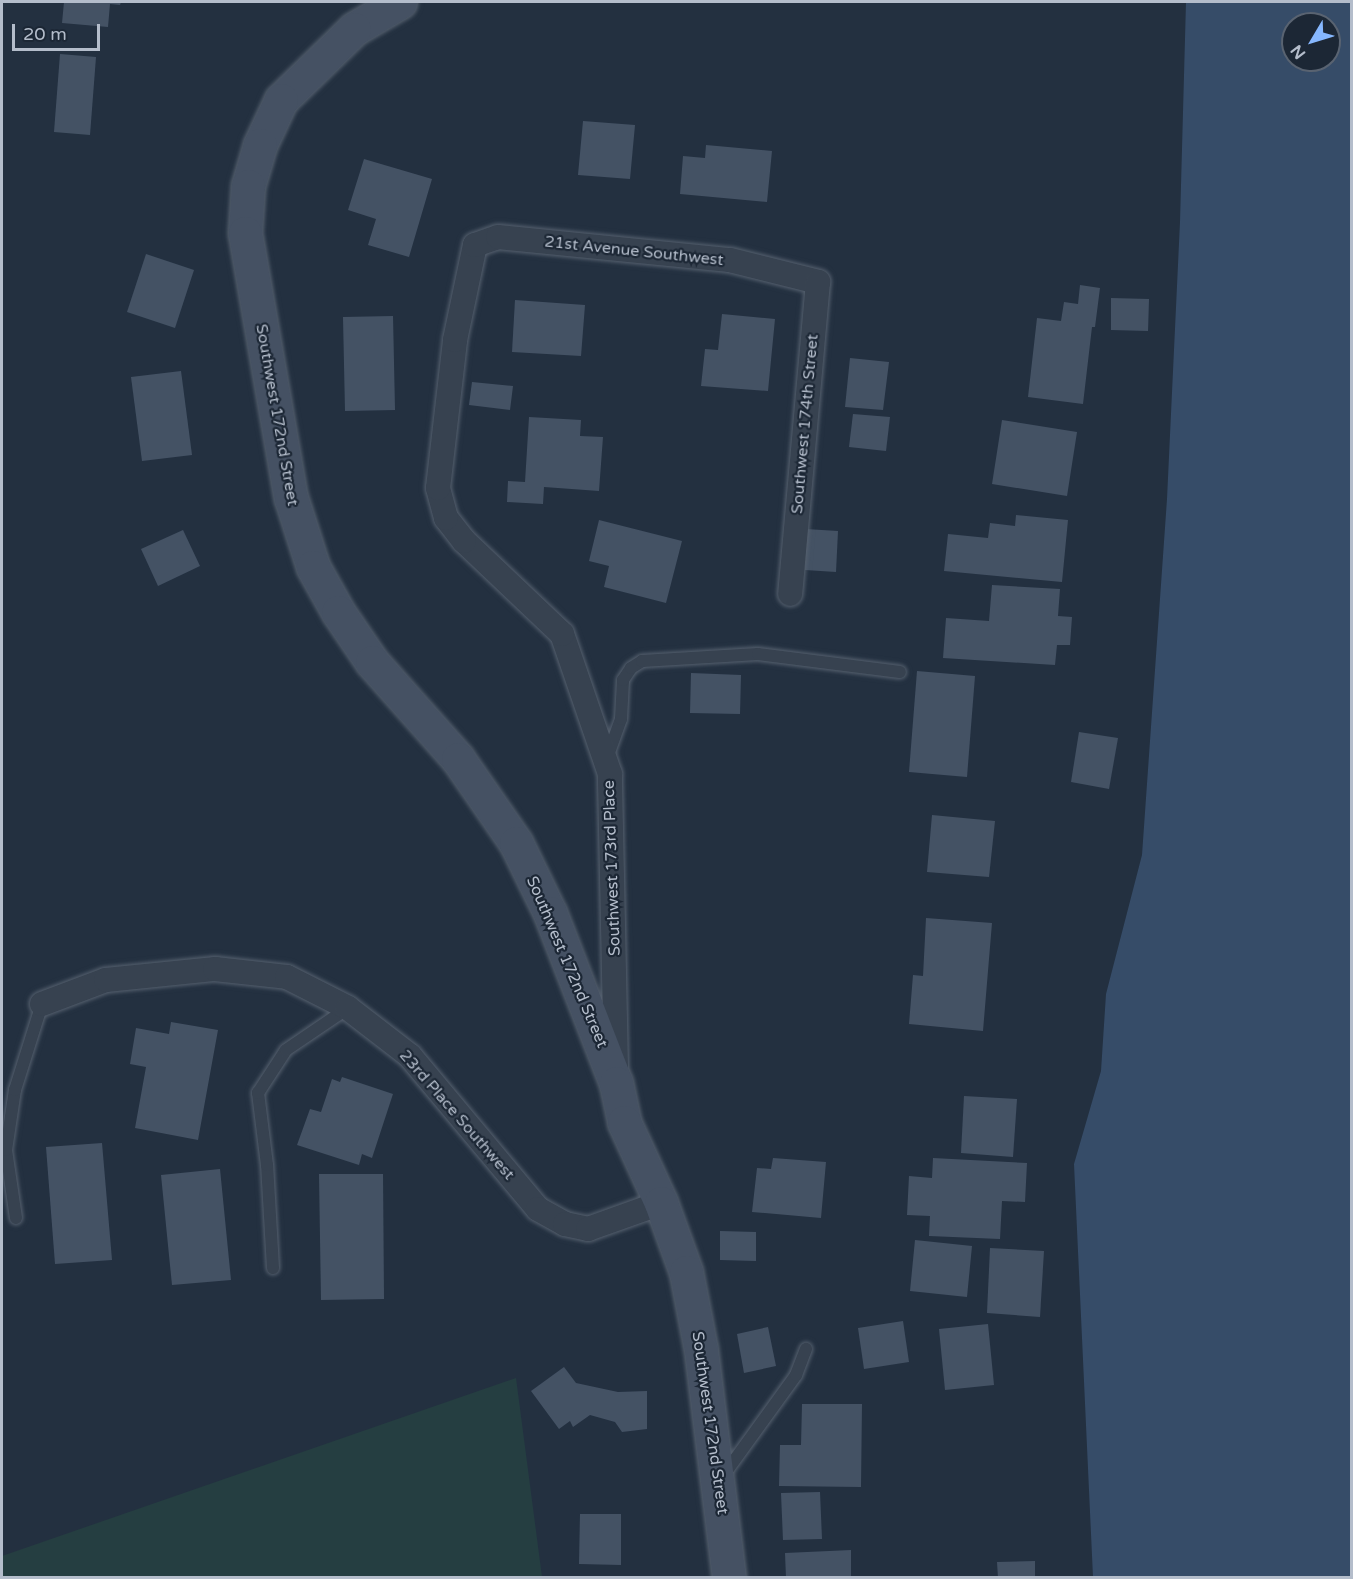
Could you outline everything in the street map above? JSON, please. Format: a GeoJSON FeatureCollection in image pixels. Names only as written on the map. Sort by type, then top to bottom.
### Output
{"type":"FeatureCollection","features":[{"type":"Feature","properties":{"kind":"street","name":"Southwest 172nd Street"},"geometry":{"type":"LineString","coordinates":[[400,2],[354,29],[281,100],[260,145],[248,186],[245,233],[291,498],[313,567],[338,612],[372,662],[458,759],[516,843],[550,913],[616,1083],[624,1122],[662,1203],[686,1272],[701,1350],[729,1578]]}},
{"type":"Feature","properties":{"kind":"street","name":"21st Avenue Southwest"},"geometry":{"type":"LineString","coordinates":[[476,245],[498,237],[730,260],[792,275]]}},
{"type":"Feature","properties":{"kind":"street","name":"Southwest 173rd Place"},"geometry":{"type":"LineString","coordinates":[[476,245],[455,340],[438,488],[446,518],[464,541],[562,634],[610,774],[616,1083]]}},
{"type":"Feature","properties":{"kind":"street","name":"Southwest 174th Street"},"geometry":{"type":"LineString","coordinates":[[790,594],[818,282],[792,275]]}},
{"type":"Feature","properties":{"kind":"street","name":"23rd Place Southwest"},"geometry":{"type":"LineString","coordinates":[[42,1004],[106,980],[215,969],[287,977],[348,1008],[410,1056],[538,1209],[565,1224],[588,1229],[662,1203]]}},
{"type":"Feature","properties":{"kind":"lane"},"geometry":{"type":"LineString","coordinates":[[605,762],[621,719],[623,681],[631,668],[642,661],[758,654],[900,672]]}},
{"type":"Feature","properties":{"kind":"lane"},"geometry":{"type":"LineString","coordinates":[[16,1218],[6,1150],[15,1090],[42,1004]]}},
{"type":"Feature","properties":{"kind":"lane"},"geometry":{"type":"LineString","coordinates":[[273,1268],[267,1165],[258,1093],[286,1050],[348,1008]]}},
{"type":"Feature","properties":{"kind":"lane"},"geometry":{"type":"LineString","coordinates":[[718,1482],[796,1376],[806,1349]]}},
{"type":"Feature","properties":{"kind":"green space"},"geometry":{"type":"Polygon","coordinates":[[[516,1378],[542,1577],[2,1577],[2,1556],[516,1378]]]}},
{"type":"Feature","properties":{"kind":"water"},"geometry":{"type":"Polygon","coordinates":[[[1186,2],[1351,2],[1351,1577],[1093,1577],[1074,1164],[1101,1071],[1106,994],[1142,855],[1167,499],[1180,222],[1186,2]]]}},
{"type":"Feature","properties":{"kind":"building"},"geometry":{"type":"Polygon","coordinates":[[[64,2],[121,2],[120,5],[110,4],[108,27],[62,23],[64,2]]]}},
{"type":"Feature","properties":{"kind":"building"},"geometry":{"type":"Polygon","coordinates":[[[60,54],[96,57],[90,135],[54,132],[60,54]]]}},
{"type":"Feature","properties":{"kind":"building"},"geometry":{"type":"Polygon","coordinates":[[[583,121],[635,125],[630,179],[578,175],[583,121]]]}},
{"type":"Feature","properties":{"kind":"building"},"geometry":{"type":"Polygon","coordinates":[[[706,145],[772,151],[767,202],[680,194],[683,156],[705,158],[706,145]]]}},
{"type":"Feature","properties":{"kind":"building"},"geometry":{"type":"Polygon","coordinates":[[[364,159],[432,179],[409,257],[368,245],[376,219],[348,210],[364,159]]]}},
{"type":"Feature","properties":{"kind":"building"},"geometry":{"type":"Polygon","coordinates":[[[146,254],[194,270],[175,328],[127,312],[146,254]]]}},
{"type":"Feature","properties":{"kind":"building"},"geometry":{"type":"Polygon","coordinates":[[[1080,285],[1100,288],[1095,327],[1092,327],[1083,404],[1028,397],[1037,318],[1061,321],[1064,302],[1078,304],[1080,285]]]}},
{"type":"Feature","properties":{"kind":"building"},"geometry":{"type":"Polygon","coordinates":[[[1111,298],[1149,299],[1148,331],[1111,330],[1111,298]]]}},
{"type":"Feature","properties":{"kind":"building"},"geometry":{"type":"Polygon","coordinates":[[[515,300],[585,305],[581,356],[512,352],[515,300]]]}},
{"type":"Feature","properties":{"kind":"building"},"geometry":{"type":"Polygon","coordinates":[[[722,314],[775,319],[768,391],[701,386],[705,349],[718,350],[722,314]]]}},
{"type":"Feature","properties":{"kind":"building"},"geometry":{"type":"Polygon","coordinates":[[[393,316],[395,410],[345,411],[343,317],[393,316]]]}},
{"type":"Feature","properties":{"kind":"building"},"geometry":{"type":"Polygon","coordinates":[[[850,358],[889,362],[883,410],[845,407],[850,358]]]}},
{"type":"Feature","properties":{"kind":"building"},"geometry":{"type":"Polygon","coordinates":[[[181,371],[192,455],[142,461],[131,377],[181,371]]]}},
{"type":"Feature","properties":{"kind":"building"},"geometry":{"type":"Polygon","coordinates":[[[472,382],[513,386],[510,410],[469,405],[472,382]]]}},
{"type":"Feature","properties":{"kind":"building"},"geometry":{"type":"Polygon","coordinates":[[[853,414],[890,417],[886,451],[849,447],[853,414]]]}},
{"type":"Feature","properties":{"kind":"building"},"geometry":{"type":"Polygon","coordinates":[[[529,417],[581,420],[580,436],[603,437],[599,491],[544,487],[543,504],[507,502],[508,481],[525,482],[529,417]]]}},
{"type":"Feature","properties":{"kind":"building"},"geometry":{"type":"Polygon","coordinates":[[[1002,420],[1077,432],[1067,496],[992,484],[1002,420]]]}},
{"type":"Feature","properties":{"kind":"building"},"geometry":{"type":"Polygon","coordinates":[[[1016,515],[1068,520],[1062,582],[944,571],[948,534],[988,538],[990,523],[1015,526],[1016,515]]]}},
{"type":"Feature","properties":{"kind":"building"},"geometry":{"type":"Polygon","coordinates":[[[599,520],[682,541],[666,603],[604,587],[609,566],[589,561],[599,520]]]}},
{"type":"Feature","properties":{"kind":"building"},"geometry":{"type":"Polygon","coordinates":[[[806,529],[838,531],[836,572],[805,570],[806,529]]]}},
{"type":"Feature","properties":{"kind":"building"},"geometry":{"type":"Polygon","coordinates":[[[183,530],[200,566],[158,586],[141,549],[183,530]]]}},
{"type":"Feature","properties":{"kind":"building"},"geometry":{"type":"Polygon","coordinates":[[[992,585],[1060,589],[1058,616],[1072,617],[1070,645],[1057,645],[1055,665],[943,658],[946,618],[989,621],[992,585]]]}},
{"type":"Feature","properties":{"kind":"building"},"geometry":{"type":"Polygon","coordinates":[[[917,671],[975,676],[967,777],[909,772],[917,671]]]}},
{"type":"Feature","properties":{"kind":"building"},"geometry":{"type":"Polygon","coordinates":[[[691,673],[741,675],[740,714],[690,713],[691,673]]]}},
{"type":"Feature","properties":{"kind":"building"},"geometry":{"type":"Polygon","coordinates":[[[1079,732],[1118,738],[1109,789],[1071,782],[1079,732]]]}},
{"type":"Feature","properties":{"kind":"building"},"geometry":{"type":"Polygon","coordinates":[[[932,815],[995,821],[989,877],[927,872],[932,815]]]}},
{"type":"Feature","properties":{"kind":"building"},"geometry":{"type":"Polygon","coordinates":[[[926,918],[992,923],[983,1031],[909,1024],[913,975],[923,976],[926,918]]]}},
{"type":"Feature","properties":{"kind":"building"},"geometry":{"type":"Polygon","coordinates":[[[171,1022],[218,1030],[198,1140],[135,1128],[146,1067],[130,1064],[136,1028],[169,1034],[171,1022]]]}},
{"type":"Feature","properties":{"kind":"building"},"geometry":{"type":"Polygon","coordinates":[[[342,1077],[393,1094],[372,1158],[362,1154],[359,1165],[297,1145],[310,1109],[321,1112],[332,1079],[340,1082],[342,1077]]]}},
{"type":"Feature","properties":{"kind":"building"},"geometry":{"type":"Polygon","coordinates":[[[964,1096],[1017,1099],[1013,1157],[961,1153],[964,1096]]]}},
{"type":"Feature","properties":{"kind":"building"},"geometry":{"type":"Polygon","coordinates":[[[102,1143],[112,1260],[55,1264],[46,1147],[102,1143]]]}},
{"type":"Feature","properties":{"kind":"building"},"geometry":{"type":"Polygon","coordinates":[[[773,1158],[826,1162],[821,1218],[752,1212],[757,1168],[771,1169],[773,1158]]]}},
{"type":"Feature","properties":{"kind":"building"},"geometry":{"type":"Polygon","coordinates":[[[933,1158],[1027,1163],[1025,1202],[1002,1201],[1000,1239],[929,1236],[930,1216],[907,1215],[909,1176],[932,1178],[933,1158]]]}},
{"type":"Feature","properties":{"kind":"building"},"geometry":{"type":"Polygon","coordinates":[[[220,1169],[231,1280],[172,1285],[161,1175],[220,1169]]]}},
{"type":"Feature","properties":{"kind":"building"},"geometry":{"type":"Polygon","coordinates":[[[319,1174],[383,1174],[384,1299],[321,1300],[319,1174]]]}},
{"type":"Feature","properties":{"kind":"building"},"geometry":{"type":"Polygon","coordinates":[[[720,1231],[756,1232],[756,1261],[720,1260],[720,1231]]]}},
{"type":"Feature","properties":{"kind":"building"},"geometry":{"type":"Polygon","coordinates":[[[915,1240],[972,1246],[967,1297],[910,1291],[915,1240]]]}},
{"type":"Feature","properties":{"kind":"building"},"geometry":{"type":"Polygon","coordinates":[[[990,1248],[1044,1251],[1040,1317],[987,1313],[990,1248]]]}},
{"type":"Feature","properties":{"kind":"building"},"geometry":{"type":"Polygon","coordinates":[[[903,1321],[909,1362],[864,1369],[858,1328],[903,1321]]]}},
{"type":"Feature","properties":{"kind":"building"},"geometry":{"type":"Polygon","coordinates":[[[988,1324],[994,1385],[945,1390],[939,1329],[988,1324]]]}},
{"type":"Feature","properties":{"kind":"building"},"geometry":{"type":"Polygon","coordinates":[[[768,1327],[776,1366],[744,1373],[737,1334],[768,1327]]]}},
{"type":"Feature","properties":{"kind":"building"},"geometry":{"type":"Polygon","coordinates":[[[564,1367],[576,1383],[618,1392],[647,1391],[647,1429],[622,1432],[615,1422],[590,1415],[573,1427],[570,1421],[559,1429],[531,1391],[564,1367]]]}},
{"type":"Feature","properties":{"kind":"building"},"geometry":{"type":"Polygon","coordinates":[[[802,1404],[862,1404],[861,1487],[779,1486],[780,1445],[801,1445],[802,1404]]]}},
{"type":"Feature","properties":{"kind":"building"},"geometry":{"type":"Polygon","coordinates":[[[820,1492],[822,1539],[783,1540],[781,1493],[820,1492]]]}},
{"type":"Feature","properties":{"kind":"building"},"geometry":{"type":"Polygon","coordinates":[[[580,1514],[621,1514],[621,1565],[579,1564],[580,1514]]]}},
{"type":"Feature","properties":{"kind":"building"},"geometry":{"type":"Polygon","coordinates":[[[851,1550],[851,1578],[786,1578],[785,1553],[851,1550]]]}},
{"type":"Feature","properties":{"kind":"building"},"geometry":{"type":"Polygon","coordinates":[[[1035,1561],[1035,1578],[998,1578],[997,1562],[1035,1561]]]}}]}
